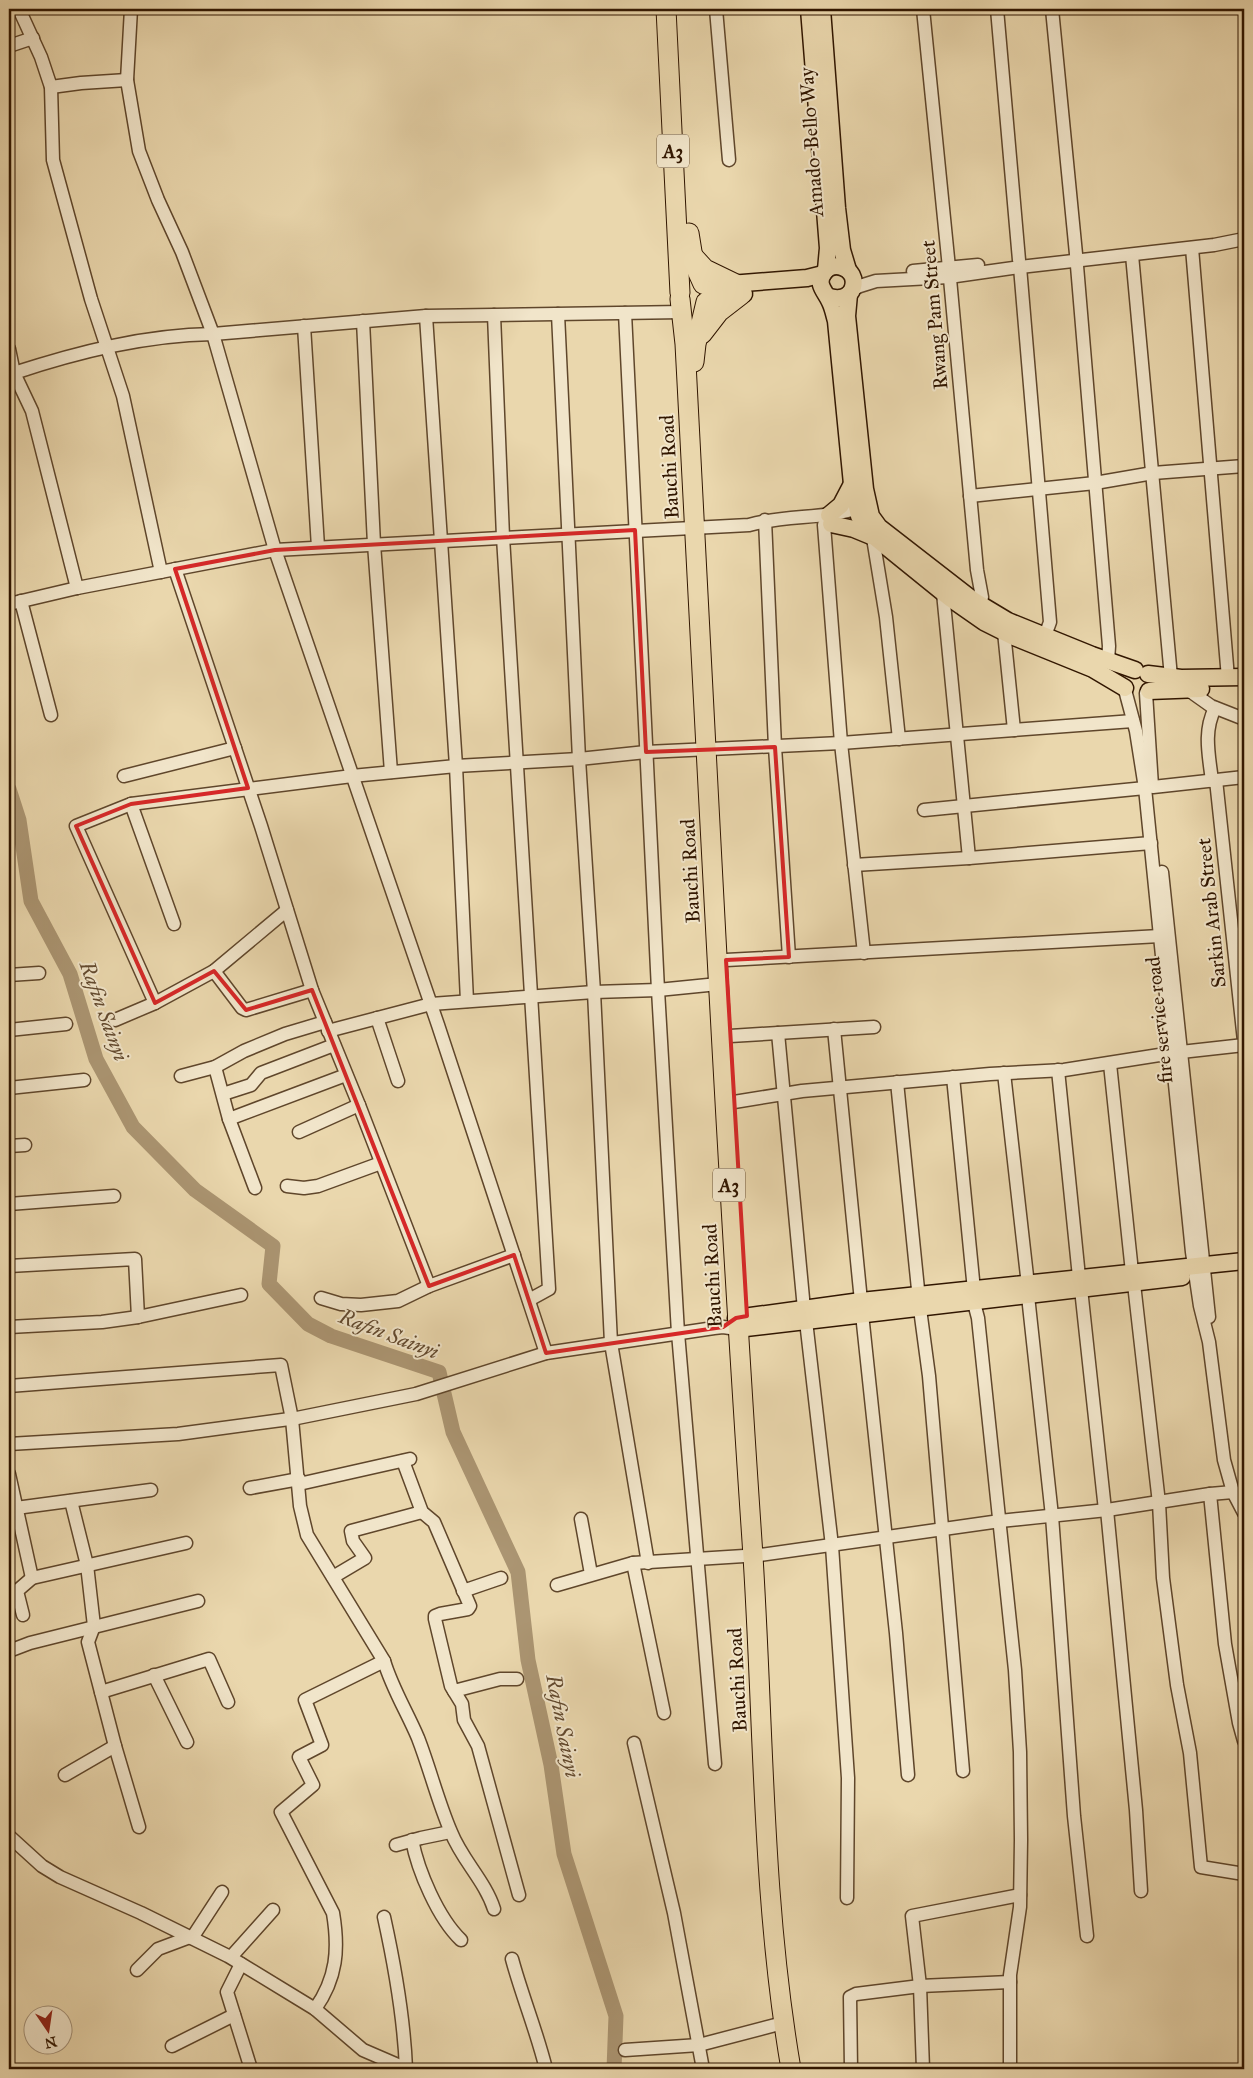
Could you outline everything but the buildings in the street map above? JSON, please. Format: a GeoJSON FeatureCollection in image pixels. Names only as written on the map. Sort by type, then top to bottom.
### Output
{"type":"FeatureCollection","features":[{"type":"Feature","properties":{"kind":"highway","name":"A3"},"geometry":{"type":"LineString","coordinates":[[666,9],[681,301]]}},
{"type":"Feature","properties":{"kind":"highway","name":"A3"},"geometry":{"type":"LineString","coordinates":[[674,9],[691,254],[705,293]]}},
{"type":"Feature","properties":{"kind":"highway"},"geometry":{"type":"LineString","coordinates":[[691,254],[704,269],[739,289],[719,312],[696,344]]}},
{"type":"Feature","properties":{"kind":"highway"},"geometry":{"type":"LineString","coordinates":[[681,301],[682,286],[694,280],[705,293]]}},
{"type":"Feature","properties":{"kind":"highway","name":"Bauchi Road"},"geometry":{"type":"LineString","coordinates":[[698,527],[694,381],[696,344],[705,293]]}},
{"type":"Feature","properties":{"kind":"highway","name":"Bauchi Road"},"geometry":{"type":"LineString","coordinates":[[681,301],[698,527],[734,1102],[738,1323]]}},
{"type":"Feature","properties":{"kind":"highway","name":"Bauchi Road"},"geometry":{"type":"LineString","coordinates":[[711,749],[718,984],[738,1323],[757,1555],[779,1892],[786,1966],[802,2069]]}},
{"type":"Feature","properties":{"kind":"highway","name":"Bauchi Road"},"geometry":{"type":"LineString","coordinates":[[757,1555],[770,1893],[775,1965],[791,2069]]}},
{"type":"Feature","properties":{"kind":"main road","name":"Amado-Bello Way"},"geometry":{"type":"LineString","coordinates":[[809,9],[828,248],[824,272]]}},
{"type":"Feature","properties":{"kind":"main road","name":"Amado-Bello Way"},"geometry":{"type":"LineString","coordinates":[[822,9],[837,208],[843,258],[850,272]]}},
{"type":"Feature","properties":{"kind":"main road"},"geometry":{"type":"LineString","coordinates":[[705,293],[813,277],[838,266],[850,272],[854,279],[850,292],[847,316],[869,523],[1004,632],[1108,661],[1144,682],[1172,677],[1244,677]]}},
{"type":"Feature","properties":{"kind":"main road"},"geometry":{"type":"LineString","coordinates":[[824,272],[820,283],[836,321],[852,484],[869,523],[943,593],[977,610],[1008,621],[1093,669],[1125,689],[1130,695],[1137,697],[1144,682]]}},
{"type":"Feature","properties":{"kind":"main road"},"geometry":{"type":"LineString","coordinates":[[739,289],[812,288],[838,299],[850,292]]}},
{"type":"Feature","properties":{"kind":"main road"},"geometry":{"type":"LineString","coordinates":[[852,484],[841,505],[828,521],[854,529],[869,523]]}},
{"type":"Feature","properties":{"kind":"main road"},"geometry":{"type":"LineString","coordinates":[[1125,689],[1125,676],[1144,682],[1186,689],[1244,688]]}},
{"type":"Feature","properties":{"kind":"main road"},"geometry":{"type":"LineString","coordinates":[[738,1323],[1200,1270],[1244,1261]]}},
{"type":"Feature","properties":{"kind":"main road"},"geometry":{"type":"LineString","coordinates":[[1200,1270],[1244,1271]]}},
{"type":"Feature","properties":{"kind":"street"},"geometry":{"type":"LineString","coordinates":[[19,9],[33,38],[51,87],[53,160],[76,246],[123,396],[161,572]]}},
{"type":"Feature","properties":{"kind":"street"},"geometry":{"type":"LineString","coordinates":[[130,9],[127,80],[137,140],[144,167],[182,252],[213,334],[275,550],[431,1004],[546,1353]]}},
{"type":"Feature","properties":{"kind":"street"},"geometry":{"type":"LineString","coordinates":[[716,9],[729,160]]}},
{"type":"Feature","properties":{"kind":"street","name":"Rwang Pam Street"},"geometry":{"type":"LineString","coordinates":[[923,9],[950,272],[977,570],[982,596],[977,610]]}},
{"type":"Feature","properties":{"kind":"street"},"geometry":{"type":"LineString","coordinates":[[998,9],[1050,622],[1043,642]]}},
{"type":"Feature","properties":{"kind":"street"},"geometry":{"type":"LineString","coordinates":[[1052,9],[1077,257],[1109,646],[1108,661]]}},
{"type":"Feature","properties":{"kind":"street"},"geometry":{"type":"LineString","coordinates":[[9,46],[33,38]]}},
{"type":"Feature","properties":{"kind":"street"},"geometry":{"type":"LineString","coordinates":[[51,87],[127,80]]}},
{"type":"Feature","properties":{"kind":"street"},"geometry":{"type":"LineString","coordinates":[[850,292],[860,286],[876,281],[1206,240],[1244,239]]}},
{"type":"Feature","properties":{"kind":"street"},"geometry":{"type":"LineString","coordinates":[[1077,257],[1132,255],[1192,248],[1244,239]]}},
{"type":"Feature","properties":{"kind":"street"},"geometry":{"type":"LineString","coordinates":[[1192,248],[1228,678]]}},
{"type":"Feature","properties":{"kind":"street"},"geometry":{"type":"LineString","coordinates":[[1132,255],[1172,677]]}},
{"type":"Feature","properties":{"kind":"street"},"geometry":{"type":"LineString","coordinates":[[850,272],[868,275],[950,272]]}},
{"type":"Feature","properties":{"kind":"street"},"geometry":{"type":"LineString","coordinates":[[14,373],[63,357],[140,340],[181,334],[213,334],[426,316],[625,313],[681,301]]}},
{"type":"Feature","properties":{"kind":"street"},"geometry":{"type":"LineString","coordinates":[[625,313],[658,990],[678,1333],[715,1764]]}},
{"type":"Feature","properties":{"kind":"street"},"geometry":{"type":"LineString","coordinates":[[558,314],[567,534],[594,992],[611,1343],[648,1563]]}},
{"type":"Feature","properties":{"kind":"street"},"geometry":{"type":"LineString","coordinates":[[494,315],[503,537],[549,1289],[529,1300]]}},
{"type":"Feature","properties":{"kind":"street"},"geometry":{"type":"LineString","coordinates":[[426,316],[456,766],[467,1001]]}},
{"type":"Feature","properties":{"kind":"street"},"geometry":{"type":"LineString","coordinates":[[363,321],[374,544],[392,772]]}},
{"type":"Feature","properties":{"kind":"street"},"geometry":{"type":"LineString","coordinates":[[304,326],[318,547]]}},
{"type":"Feature","properties":{"kind":"street"},"geometry":{"type":"LineString","coordinates":[[9,349],[14,373],[32,411],[77,588]]}},
{"type":"Feature","properties":{"kind":"street"},"geometry":{"type":"LineString","coordinates":[[970,496],[1095,483],[1153,473],[1244,466]]}},
{"type":"Feature","properties":{"kind":"street"},"geometry":{"type":"LineString","coordinates":[[828,521],[840,743],[864,953]]}},
{"type":"Feature","properties":{"kind":"street"},"geometry":{"type":"LineString","coordinates":[[51,715],[15,602],[77,588],[275,550],[828,521],[869,523],[886,617],[899,739]]}},
{"type":"Feature","properties":{"kind":"street"},"geometry":{"type":"LineString","coordinates":[[766,524],[775,747],[789,957]]}},
{"type":"Feature","properties":{"kind":"street"},"geometry":{"type":"LineString","coordinates":[[175,569],[235,748],[312,990],[428,1286]]}},
{"type":"Feature","properties":{"kind":"street"},"geometry":{"type":"LineString","coordinates":[[943,593],[970,858]]}},
{"type":"Feature","properties":{"kind":"street"},"geometry":{"type":"LineString","coordinates":[[1004,632],[1014,730]]}},
{"type":"Feature","properties":{"kind":"street","name":"fire service road"},"geometry":{"type":"LineString","coordinates":[[1144,682],[1149,788],[1200,1270],[1209,1307],[1209,1342],[1221,1444],[1227,1474],[1240,1502]]}},
{"type":"Feature","properties":{"kind":"street"},"geometry":{"type":"LineString","coordinates":[[1125,689],[1149,788],[1151,843],[1160,936],[1177,1053]]}},
{"type":"Feature","properties":{"kind":"street"},"geometry":{"type":"LineString","coordinates":[[1186,689],[1216,708],[1244,719]]}},
{"type":"Feature","properties":{"kind":"street","name":"Sarkin Arab Street"},"geometry":{"type":"LineString","coordinates":[[1216,708],[1208,722],[1208,731],[1244,1041]]}},
{"type":"Feature","properties":{"kind":"street"},"geometry":{"type":"LineString","coordinates":[[155,1003],[76,826],[131,804],[248,788],[456,766],[579,759],[646,752],[840,743],[1133,721]]}},
{"type":"Feature","properties":{"kind":"street"},"geometry":{"type":"LineString","coordinates":[[124,776],[235,748]]}},
{"type":"Feature","properties":{"kind":"street"},"geometry":{"type":"LineString","coordinates":[[924,810],[1244,777]]}},
{"type":"Feature","properties":{"kind":"street"},"geometry":{"type":"LineString","coordinates":[[131,804],[174,924]]}},
{"type":"Feature","properties":{"kind":"street"},"geometry":{"type":"LineString","coordinates":[[854,865],[970,858],[1151,843]]}},
{"type":"Feature","properties":{"kind":"street"},"geometry":{"type":"LineString","coordinates":[[115,1020],[155,1003],[214,971],[287,910]]}},
{"type":"Feature","properties":{"kind":"street"},"geometry":{"type":"LineString","coordinates":[[726,960],[1160,936]]}},
{"type":"Feature","properties":{"kind":"street"},"geometry":{"type":"LineString","coordinates":[[214,971],[242,1008],[246,1010],[312,990]]}},
{"type":"Feature","properties":{"kind":"street"},"geometry":{"type":"LineString","coordinates":[[9,975],[39,973]]}},
{"type":"Feature","properties":{"kind":"street"},"geometry":{"type":"LineString","coordinates":[[181,1076],[216,1067],[244,1051],[285,1034],[377,1018],[431,1004],[594,992],[658,990],[718,984]]}},
{"type":"Feature","properties":{"kind":"street"},"geometry":{"type":"LineString","coordinates":[[377,1018],[398,1081]]}},
{"type":"Feature","properties":{"kind":"street"},"geometry":{"type":"LineString","coordinates":[[9,1030],[66,1024]]}},
{"type":"Feature","properties":{"kind":"street"},"geometry":{"type":"LineString","coordinates":[[730,1036],[874,1026]]}},
{"type":"Feature","properties":{"kind":"street"},"geometry":{"type":"LineString","coordinates":[[834,1029],[896,1633],[908,1775]]}},
{"type":"Feature","properties":{"kind":"street"},"geometry":{"type":"LineString","coordinates":[[778,1033],[805,1315],[832,1546],[848,1778],[847,1898]]}},
{"type":"Feature","properties":{"kind":"street"},"geometry":{"type":"LineString","coordinates":[[223,1094],[251,1085],[261,1073],[334,1045]]}},
{"type":"Feature","properties":{"kind":"street"},"geometry":{"type":"LineString","coordinates":[[734,1102],[840,1086],[1058,1070],[1177,1053],[1244,1046]]}},
{"type":"Feature","properties":{"kind":"street"},"geometry":{"type":"LineString","coordinates":[[1110,1064],[1159,1503],[1163,1578],[1177,1685],[1190,1753],[1201,1867],[1244,1874]]}},
{"type":"Feature","properties":{"kind":"street"},"geometry":{"type":"LineString","coordinates":[[216,1067],[229,1118],[255,1188]]}},
{"type":"Feature","properties":{"kind":"street"},"geometry":{"type":"LineString","coordinates":[[1058,1070],[1106,1510],[1136,1810],[1141,1891]]}},
{"type":"Feature","properties":{"kind":"street"},"geometry":{"type":"LineString","coordinates":[[1004,1073],[1052,1516],[1074,1816],[1087,1936]]}},
{"type":"Feature","properties":{"kind":"street"},"geometry":{"type":"LineString","coordinates":[[229,1118],[346,1075]]}},
{"type":"Feature","properties":{"kind":"street"},"geometry":{"type":"LineString","coordinates":[[953,1077],[974,1296],[978,1318],[1015,1670],[1020,1752],[1020,1895],[1010,1982],[1010,2069]]}},
{"type":"Feature","properties":{"kind":"street"},"geometry":{"type":"LineString","coordinates":[[9,1088],[84,1080]]}},
{"type":"Feature","properties":{"kind":"street"},"geometry":{"type":"LineString","coordinates":[[898,1082],[919,1302],[930,1376],[963,1771]]}},
{"type":"Feature","properties":{"kind":"street"},"geometry":{"type":"LineString","coordinates":[[299,1132],[359,1106]]}},
{"type":"Feature","properties":{"kind":"street"},"geometry":{"type":"LineString","coordinates":[[9,1146],[25,1145]]}},
{"type":"Feature","properties":{"kind":"street"},"geometry":{"type":"LineString","coordinates":[[287,1186],[304,1188],[318,1186],[381,1163]]}},
{"type":"Feature","properties":{"kind":"street"},"geometry":{"type":"LineString","coordinates":[[9,1204],[114,1196]]}},
{"type":"Feature","properties":{"kind":"street"},"geometry":{"type":"LineString","coordinates":[[321,1298],[341,1304],[383,1304],[398,1301],[428,1286],[514,1255]]}},
{"type":"Feature","properties":{"kind":"street"},"geometry":{"type":"LineString","coordinates":[[9,1266],[135,1259],[138,1318]]}},
{"type":"Feature","properties":{"kind":"street"},"geometry":{"type":"LineString","coordinates":[[9,1328],[138,1318],[241,1295]]}},
{"type":"Feature","properties":{"kind":"street"},"geometry":{"type":"LineString","coordinates":[[9,1444],[178,1434],[292,1419],[416,1394],[546,1353],[738,1323]]}},
{"type":"Feature","properties":{"kind":"street"},"geometry":{"type":"LineString","coordinates":[[9,1386],[281,1365],[292,1419],[300,1506],[307,1535],[384,1661],[388,1675],[418,1737],[450,1832],[462,1856],[491,1899],[494,1909]]}},
{"type":"Feature","properties":{"kind":"street"},"geometry":{"type":"LineString","coordinates":[[250,1488],[299,1481],[407,1460],[422,1512],[434,1522],[470,1606],[468,1609],[435,1616],[445,1664],[454,1691],[462,1704],[464,1720],[478,1746],[519,1895]]}},
{"type":"Feature","properties":{"kind":"street"},"geometry":{"type":"LineString","coordinates":[[9,1474],[32,1578]]}},
{"type":"Feature","properties":{"kind":"street"},"geometry":{"type":"LineString","coordinates":[[16,1508],[151,1490]]}},
{"type":"Feature","properties":{"kind":"street"},"geometry":{"type":"LineString","coordinates":[[1210,1494],[1225,1644],[1239,1724],[1244,1741]]}},
{"type":"Feature","properties":{"kind":"street"},"geometry":{"type":"LineString","coordinates":[[556,1585],[633,1563],[757,1555],[1000,1521],[1159,1503],[1210,1494],[1240,1502]]}},
{"type":"Feature","properties":{"kind":"street"},"geometry":{"type":"LineString","coordinates":[[71,1501],[87,1565],[94,1626],[88,1642],[115,1746],[139,1827]]}},
{"type":"Feature","properties":{"kind":"street"},"geometry":{"type":"LineString","coordinates":[[333,1577],[365,1558],[353,1542],[351,1531],[422,1512]]}},
{"type":"Feature","properties":{"kind":"street"},"geometry":{"type":"LineString","coordinates":[[581,1519],[592,1574]]}},
{"type":"Feature","properties":{"kind":"street"},"geometry":{"type":"LineString","coordinates":[[23,1615],[18,1591],[32,1578],[186,1543]]}},
{"type":"Feature","properties":{"kind":"street"},"geometry":{"type":"LineString","coordinates":[[633,1563],[664,1713]]}},
{"type":"Feature","properties":{"kind":"street"},"geometry":{"type":"LineString","coordinates":[[463,1591],[501,1578]]}},
{"type":"Feature","properties":{"kind":"street"},"geometry":{"type":"LineString","coordinates":[[9,1651],[30,1643],[94,1626],[198,1601]]}},
{"type":"Feature","properties":{"kind":"street"},"geometry":{"type":"LineString","coordinates":[[101,1692],[209,1658],[228,1702]]}},
{"type":"Feature","properties":{"kind":"street"},"geometry":{"type":"LineString","coordinates":[[315,2009],[323,1998],[336,1965],[336,1929],[333,1912],[281,1812],[313,1786],[299,1756],[322,1745],[305,1700],[384,1661]]}},
{"type":"Feature","properties":{"kind":"street"},"geometry":{"type":"LineString","coordinates":[[154,1675],[187,1742]]}},
{"type":"Feature","properties":{"kind":"street"},"geometry":{"type":"LineString","coordinates":[[454,1691],[500,1679],[517,1679]]}},
{"type":"Feature","properties":{"kind":"street"},"geometry":{"type":"LineString","coordinates":[[634,1743],[674,1913],[704,2069]]}},
{"type":"Feature","properties":{"kind":"street"},"geometry":{"type":"LineString","coordinates":[[65,1775],[115,1746]]}},
{"type":"Feature","properties":{"kind":"street"},"geometry":{"type":"LineString","coordinates":[[396,1845],[450,1832]]}},
{"type":"Feature","properties":{"kind":"street"},"geometry":{"type":"LineString","coordinates":[[9,1836],[42,1866],[60,1877],[141,1912],[236,1961],[315,2009],[363,2050],[407,2069],[399,1993],[384,1917]]}},
{"type":"Feature","properties":{"kind":"street"},"geometry":{"type":"LineString","coordinates":[[412,1840],[417,1864],[449,1929],[461,1940]]}},
{"type":"Feature","properties":{"kind":"street"},"geometry":{"type":"LineString","coordinates":[[137,1970],[158,1950],[191,1937],[222,1892]]}},
{"type":"Feature","properties":{"kind":"street"},"geometry":{"type":"LineString","coordinates":[[923,2069],[920,1986],[912,1916],[1020,1895]]}},
{"type":"Feature","properties":{"kind":"street"},"geometry":{"type":"LineString","coordinates":[[251,2069],[227,1992],[236,1961],[273,1910]]}},
{"type":"Feature","properties":{"kind":"street"},"geometry":{"type":"LineString","coordinates":[[512,1959],[546,2069]]}},
{"type":"Feature","properties":{"kind":"street"},"geometry":{"type":"LineString","coordinates":[[851,2069],[850,1997],[856,1994],[920,1986],[1010,1982]]}},
{"type":"Feature","properties":{"kind":"street"},"geometry":{"type":"LineString","coordinates":[[172,2046],[234,2015]]}},
{"type":"Feature","properties":{"kind":"street"},"geometry":{"type":"LineString","coordinates":[[625,2050],[699,2045],[783,2023]]}},
{"type":"Feature","properties":{"kind":"highlighted area"},"geometry":{"type":"Polygon","coordinates":[[[635,530],[646,752],[775,747],[789,957],[726,960],[747,1316],[736,1318],[723,1327],[546,1353],[514,1255],[429,1286],[312,990],[246,1010],[214,971],[155,1003],[76,826],[131,804],[248,788],[175,569],[275,550],[635,530]]]}},
{"type":"Feature","properties":{"kind":"waterway","name":"Rafin Sainyi"},"geometry":{"type":"LineString","coordinates":[[9,789],[19,820],[31,901],[70,974],[96,1059],[133,1127],[195,1190],[273,1246],[269,1284],[308,1324],[331,1336],[439,1372],[453,1432],[518,1572],[528,1660],[551,1765],[564,1854],[616,2016],[614,2069]]}}]}
